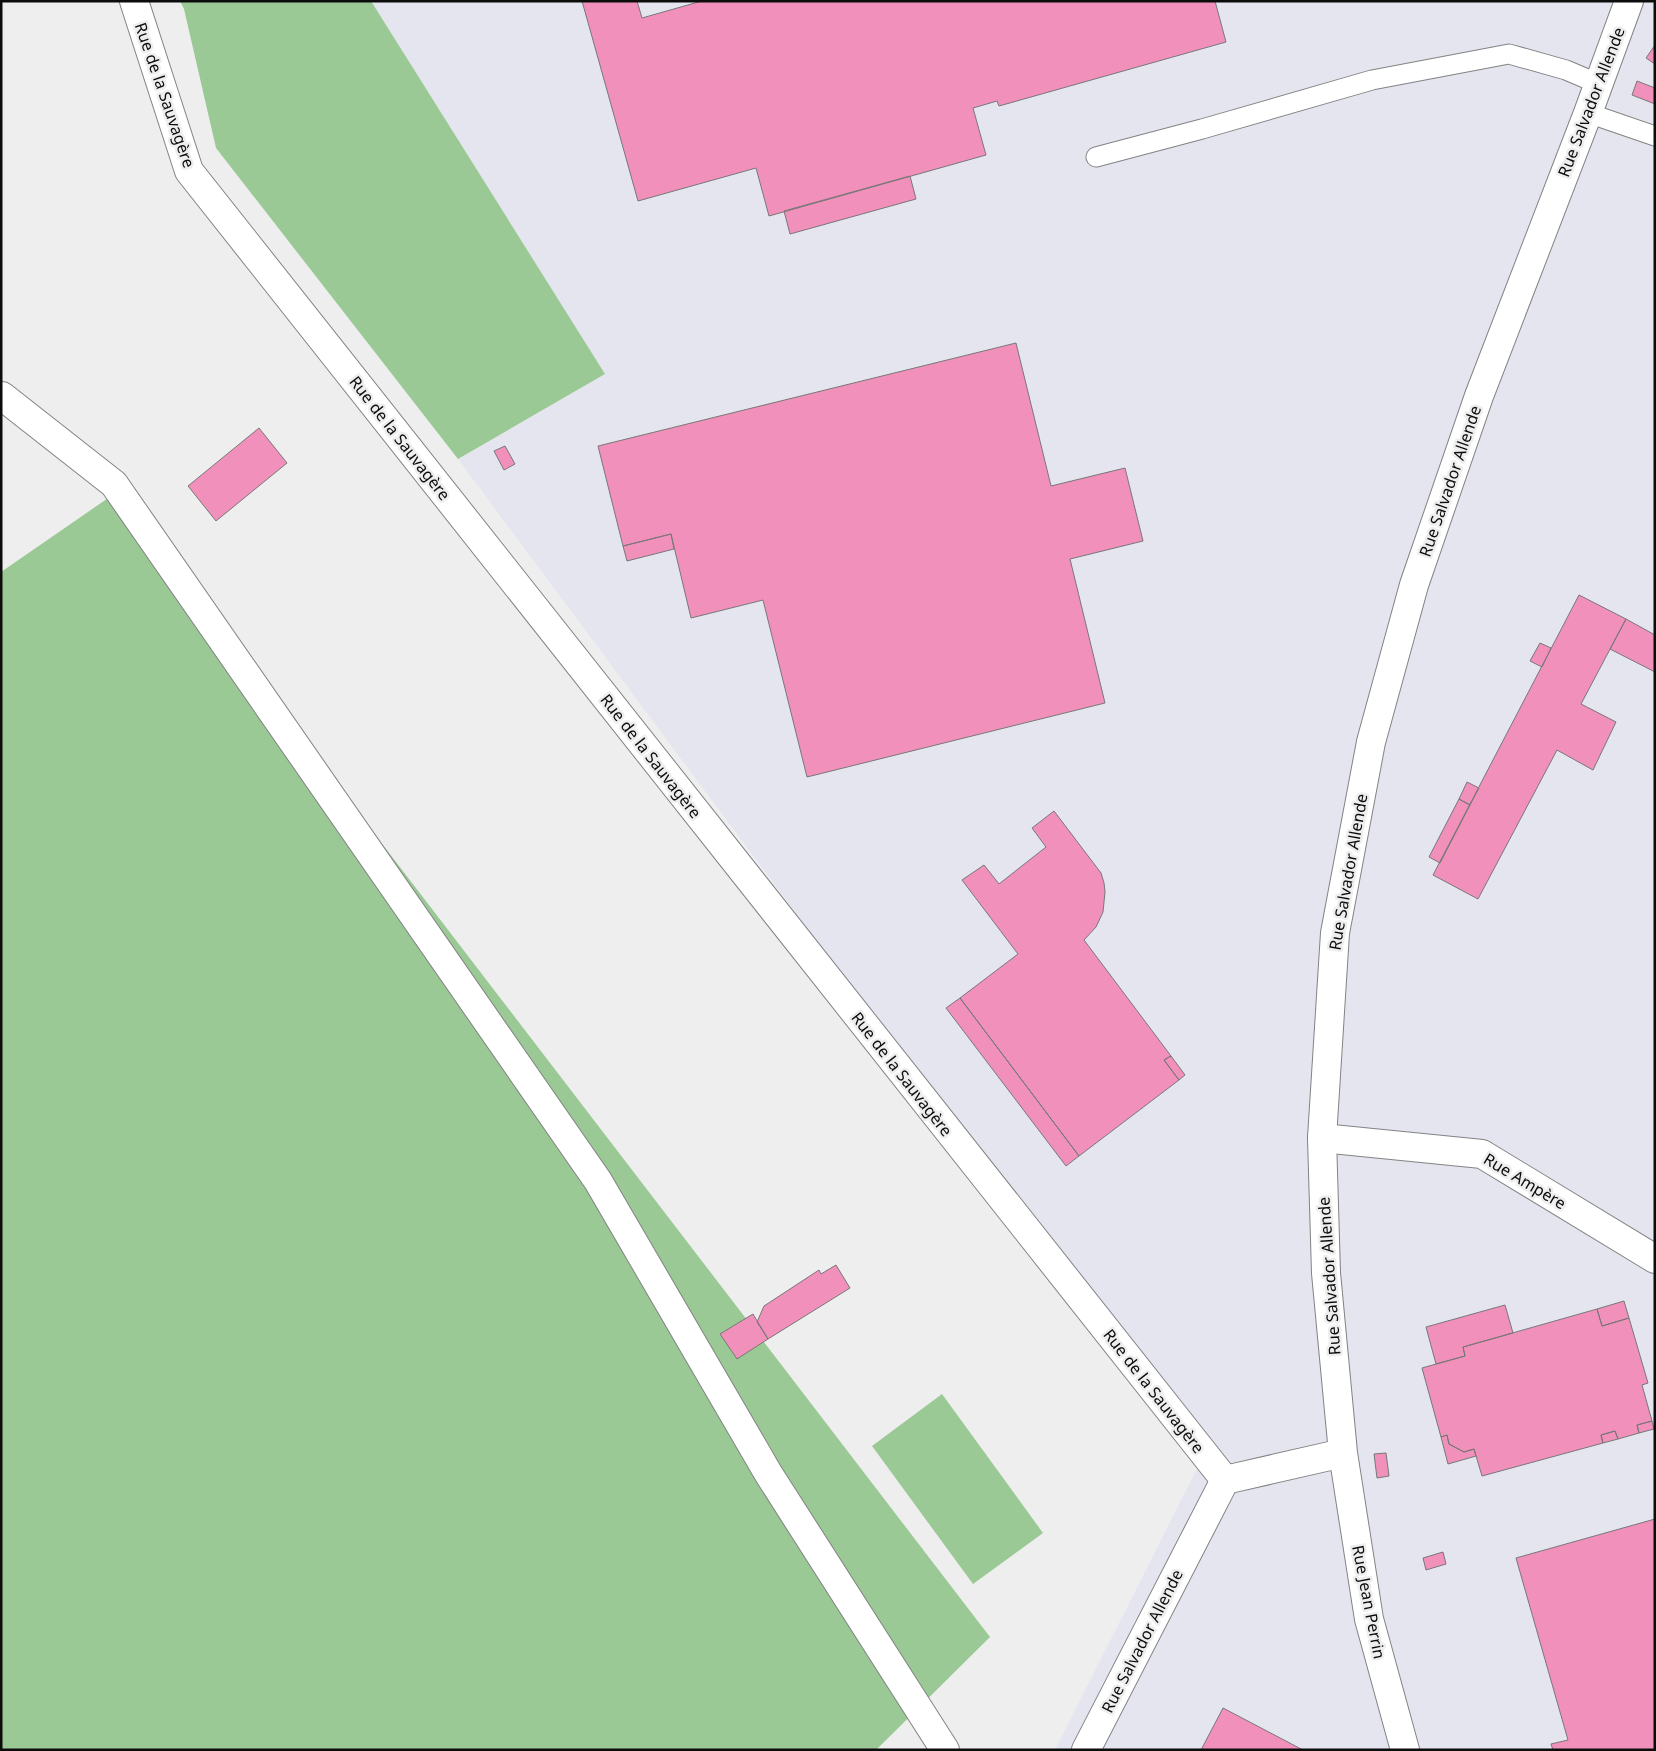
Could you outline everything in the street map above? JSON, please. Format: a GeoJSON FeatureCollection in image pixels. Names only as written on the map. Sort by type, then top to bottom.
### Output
{"type":"FeatureCollection","features":[{"type":"Feature","properties":{"kind":"street","name":"Rue de la Sauvagère"},"geometry":{"type":"LineString","coordinates":[[134,1],[189,171],[1224,1480]]}},
{"type":"Feature","properties":{"kind":"street","name":"Rue Salvador Allende"},"geometry":{"type":"LineString","coordinates":[[1343,1453],[1326,1273],[1322,1138],[1336,933],[1371,742],[1414,585],[1479,396],[1629,1]]}},
{"type":"Feature","properties":{"kind":"street"},"geometry":{"type":"LineString","coordinates":[[2,396],[114,484],[598,1181],[768,1473],[945,1750]]}},
{"type":"Feature","properties":{"kind":"street","name":"Rue Ampère"},"geometry":{"type":"LineString","coordinates":[[1322,1138],[1482,1154],[1655,1259]]}},
{"type":"Feature","properties":{"kind":"street"},"geometry":{"type":"LineString","coordinates":[[1224,1480],[1343,1453]]}},
{"type":"Feature","properties":{"kind":"street","name":"Rue Jean Perrin"},"geometry":{"type":"LineString","coordinates":[[1343,1453],[1369,1619],[1405,1750]]}},
{"type":"Feature","properties":{"kind":"street","name":"Rue Salvador Allende"},"geometry":{"type":"LineString","coordinates":[[1086,1750],[1224,1480]]}},
{"type":"Feature","properties":{"kind":"lane"},"geometry":{"type":"LineString","coordinates":[[1096,157],[1202,129],[1372,80],[1509,54],[1566,70],[1599,84]]}},
{"type":"Feature","properties":{"kind":"lane"},"geometry":{"type":"LineString","coordinates":[[1588,113],[1655,136]]}},
{"type":"Feature","properties":{"kind":"shaded area"},"geometry":{"type":"Polygon","coordinates":[[[371,1],[1655,1],[1655,1750],[1055,1750],[1202,1459],[458,459],[605,374],[371,1]]]}},
{"type":"Feature","properties":{"kind":"green space"},"geometry":{"type":"Polygon","coordinates":[[[180,1],[371,1],[605,374],[458,459],[216,148],[184,9],[180,1]]]}},
{"type":"Feature","properties":{"kind":"green space"},"geometry":{"type":"Polygon","coordinates":[[[114,494],[990,1637],[876,1750],[1,1750],[1,572],[114,494]]]}},
{"type":"Feature","properties":{"kind":"green space"},"geometry":{"type":"Polygon","coordinates":[[[942,1394],[1043,1533],[973,1584],[872,1446],[942,1394]]]}},
{"type":"Feature","properties":{"kind":"building"},"geometry":{"type":"Polygon","coordinates":[[[582,1],[637,1],[642,18],[702,1],[1215,1],[1226,42],[999,106],[997,101],[973,108],[986,155],[769,216],[756,168],[638,201],[582,1]]]}},
{"type":"Feature","properties":{"kind":"building"},"geometry":{"type":"Polygon","coordinates":[[[1655,45],[1655,64],[1646,58],[1655,45]]]}},
{"type":"Feature","properties":{"kind":"building"},"geometry":{"type":"Polygon","coordinates":[[[1637,81],[1655,88],[1655,104],[1632,95],[1637,81]]]}},
{"type":"Feature","properties":{"kind":"building"},"geometry":{"type":"Polygon","coordinates":[[[910,176],[916,199],[790,234],[784,211],[910,176]]]}},
{"type":"Feature","properties":{"kind":"building"},"geometry":{"type":"Polygon","coordinates":[[[1016,343],[1051,486],[1125,468],[1143,541],[1070,559],[1105,703],[807,777],[763,600],[691,618],[671,534],[623,546],[598,446],[1016,343]]]}},
{"type":"Feature","properties":{"kind":"building"},"geometry":{"type":"Polygon","coordinates":[[[259,428],[287,463],[216,521],[188,486],[259,428]]]}},
{"type":"Feature","properties":{"kind":"building"},"geometry":{"type":"Polygon","coordinates":[[[505,446],[515,464],[504,470],[494,451],[505,446]]]}},
{"type":"Feature","properties":{"kind":"building"},"geometry":{"type":"Polygon","coordinates":[[[671,534],[674,549],[627,561],[623,546],[671,534]]]}},
{"type":"Feature","properties":{"kind":"building"},"geometry":{"type":"Polygon","coordinates":[[[1579,595],[1626,619],[1581,704],[1616,722],[1593,770],[1557,750],[1478,899],[1433,875],[1579,595]]]}},
{"type":"Feature","properties":{"kind":"building"},"geometry":{"type":"Polygon","coordinates":[[[1626,619],[1655,635],[1655,672],[1610,649],[1626,619]]]}},
{"type":"Feature","properties":{"kind":"building"},"geometry":{"type":"Polygon","coordinates":[[[1540,643],[1551,648],[1542,667],[1530,661],[1540,643]]]}},
{"type":"Feature","properties":{"kind":"building"},"geometry":{"type":"Polygon","coordinates":[[[1467,782],[1479,788],[1470,805],[1459,799],[1467,782]]]}},
{"type":"Feature","properties":{"kind":"building"},"geometry":{"type":"Polygon","coordinates":[[[1459,799],[1470,805],[1440,863],[1429,857],[1459,799]]]}},
{"type":"Feature","properties":{"kind":"building"},"geometry":{"type":"Polygon","coordinates":[[[1054,811],[1101,873],[1104,883],[1103,912],[1096,927],[1084,940],[1171,1056],[1164,1060],[1179,1080],[1079,1156],[960,998],[1018,954],[962,880],[984,865],[999,884],[1046,847],[1032,828],[1054,811]]]}},
{"type":"Feature","properties":{"kind":"building"},"geometry":{"type":"Polygon","coordinates":[[[960,998],[1079,1156],[1066,1166],[946,1008],[960,998]]]}},
{"type":"Feature","properties":{"kind":"building"},"geometry":{"type":"Polygon","coordinates":[[[1171,1056],[1185,1075],[1179,1080],[1164,1060],[1171,1056]]]}},
{"type":"Feature","properties":{"kind":"building"},"geometry":{"type":"Polygon","coordinates":[[[836,1265],[850,1288],[768,1339],[757,1322],[764,1306],[819,1270],[821,1274],[836,1265]]]}},
{"type":"Feature","properties":{"kind":"building"},"geometry":{"type":"Polygon","coordinates":[[[1624,1301],[1629,1318],[1602,1326],[1597,1309],[1624,1301]]]}},
{"type":"Feature","properties":{"kind":"building"},"geometry":{"type":"Polygon","coordinates":[[[1505,1305],[1513,1333],[1463,1347],[1465,1356],[1436,1364],[1426,1327],[1505,1305]]]}},
{"type":"Feature","properties":{"kind":"building"},"geometry":{"type":"Polygon","coordinates":[[[1597,1309],[1602,1326],[1629,1318],[1648,1383],[1642,1385],[1652,1421],[1637,1425],[1639,1433],[1618,1439],[1615,1431],[1601,1435],[1603,1443],[1482,1476],[1474,1449],[1464,1452],[1449,1444],[1447,1435],[1441,1437],[1422,1368],[1465,1356],[1463,1347],[1597,1309]]]}},
{"type":"Feature","properties":{"kind":"building"},"geometry":{"type":"Polygon","coordinates":[[[753,1314],[768,1339],[737,1359],[720,1334],[753,1314]]]}},
{"type":"Feature","properties":{"kind":"building"},"geometry":{"type":"Polygon","coordinates":[[[1652,1421],[1654,1429],[1639,1433],[1637,1425],[1652,1421]]]}},
{"type":"Feature","properties":{"kind":"building"},"geometry":{"type":"Polygon","coordinates":[[[1615,1431],[1618,1439],[1603,1443],[1601,1435],[1615,1431]]]}},
{"type":"Feature","properties":{"kind":"building"},"geometry":{"type":"Polygon","coordinates":[[[1447,1435],[1449,1444],[1464,1452],[1474,1449],[1476,1456],[1448,1464],[1441,1437],[1447,1435]]]}},
{"type":"Feature","properties":{"kind":"building"},"geometry":{"type":"Polygon","coordinates":[[[1386,1453],[1389,1476],[1377,1478],[1374,1454],[1386,1453]]]}},
{"type":"Feature","properties":{"kind":"building"},"geometry":{"type":"Polygon","coordinates":[[[1655,1519],[1655,1750],[1553,1750],[1551,1744],[1568,1740],[1516,1558],[1655,1519]]]}},
{"type":"Feature","properties":{"kind":"building"},"geometry":{"type":"Polygon","coordinates":[[[1443,1552],[1446,1564],[1426,1570],[1423,1558],[1443,1552]]]}},
{"type":"Feature","properties":{"kind":"building"},"geometry":{"type":"Polygon","coordinates":[[[1223,1708],[1303,1750],[1201,1750],[1223,1708]]]}}]}
